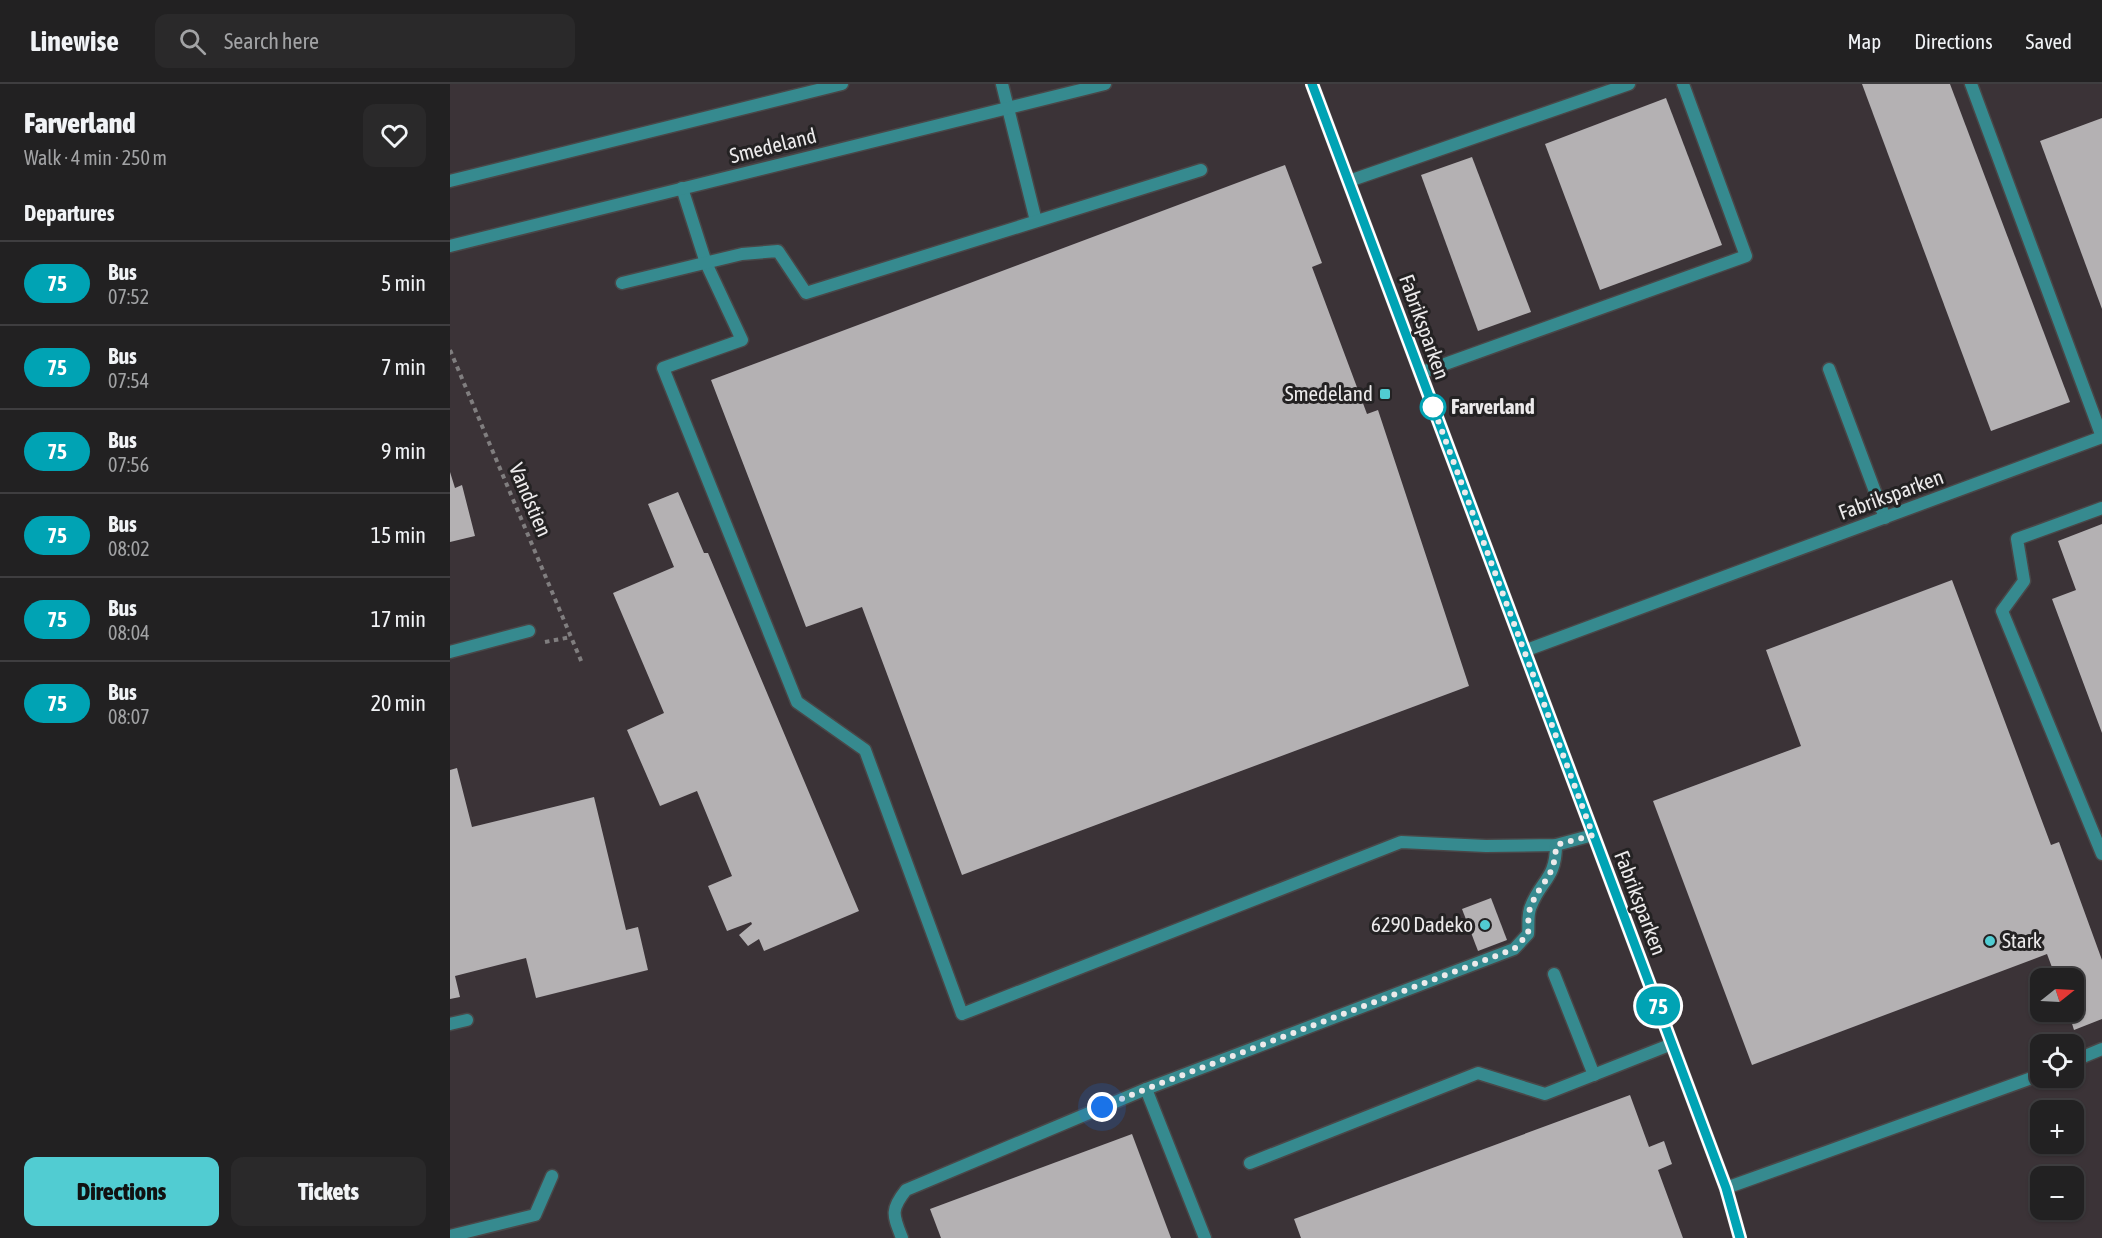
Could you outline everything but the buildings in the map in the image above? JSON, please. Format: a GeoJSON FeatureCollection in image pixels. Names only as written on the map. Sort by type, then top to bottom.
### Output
{"type":"FeatureCollection","features":[{"type":"Feature","properties":{"kind":"street","name":"Smedeland"},"geometry":{"type":"LineString","coordinates":[[450,181],[842,84]]}},
{"type":"Feature","properties":{"kind":"street"},"geometry":{"type":"LineString","coordinates":[[1002,84],[1036,221]]}},
{"type":"Feature","properties":{"kind":"street","name":"Smedeland"},"geometry":{"type":"LineString","coordinates":[[450,246],[1104,84]]}},
{"type":"Feature","properties":{"kind":"street","name":"Fabriksparken"},"geometry":{"type":"LineString","coordinates":[[1312,84],[1726,1188],[1740,1238]]}},
{"type":"Feature","properties":{"kind":"street"},"geometry":{"type":"LineString","coordinates":[[1350,181],[1629,84]]}},
{"type":"Feature","properties":{"kind":"street"},"geometry":{"type":"LineString","coordinates":[[1420,373],[1746,256],[1683,84]]}},
{"type":"Feature","properties":{"kind":"street"},"geometry":{"type":"LineString","coordinates":[[1971,84],[2102,437]]}},
{"type":"Feature","properties":{"kind":"street"},"geometry":{"type":"LineString","coordinates":[[622,283],[742,254],[778,251],[806,293],[1201,170]]}},
{"type":"Feature","properties":{"kind":"street"},"geometry":{"type":"LineString","coordinates":[[682,188],[706,263],[742,340],[663,368],[798,702],[865,750],[962,1014],[1401,842],[1486,846],[1556,845],[1593,835]]}},
{"type":"Feature","properties":{"kind":"street"},"geometry":{"type":"LineString","coordinates":[[1829,369],[1885,518]]}},
{"type":"Feature","properties":{"kind":"street","name":"Fabriksparken"},"geometry":{"type":"LineString","coordinates":[[1524,651],[2102,437]]}},
{"type":"Feature","properties":{"kind":"street"},"geometry":{"type":"LineString","coordinates":[[2102,508],[2017,539],[2024,581],[2002,612],[2102,854]]}},
{"type":"Feature","properties":{"kind":"street"},"geometry":{"type":"LineString","coordinates":[[450,651],[529,631]]}},
{"type":"Feature","properties":{"kind":"street"},"geometry":{"type":"LineString","coordinates":[[902,1238],[894,1218],[895,1204],[906,1190],[1146,1089],[1514,949],[1528,934],[1530,907],[1552,872],[1556,845]]}},
{"type":"Feature","properties":{"kind":"street"},"geometry":{"type":"LineString","coordinates":[[1554,974],[1594,1075]]}},
{"type":"Feature","properties":{"kind":"street"},"geometry":{"type":"LineString","coordinates":[[450,1024],[467,1020]]}},
{"type":"Feature","properties":{"kind":"street"},"geometry":{"type":"LineString","coordinates":[[1250,1162],[1478,1072],[1545,1094],[1672,1044]]}},
{"type":"Feature","properties":{"kind":"street"},"geometry":{"type":"LineString","coordinates":[[2084,1056],[2102,1048]]}},
{"type":"Feature","properties":{"kind":"street"},"geometry":{"type":"LineString","coordinates":[[1726,1188],[2030,1079]]}},
{"type":"Feature","properties":{"kind":"street"},"geometry":{"type":"LineString","coordinates":[[1146,1089],[1205,1238]]}},
{"type":"Feature","properties":{"kind":"street"},"geometry":{"type":"LineString","coordinates":[[450,1236],[535,1215],[552,1176]]}},
{"type":"Feature","properties":{"kind":"path","name":"Vandstien"},"geometry":{"type":"LineString","coordinates":[[450,350],[582,663]]}},
{"type":"Feature","properties":{"kind":"shaded area"},"geometry":{"type":"Polygon","coordinates":[[[450,84],[2102,84],[2102,1238],[450,1238],[450,84]]]}},
{"type":"Feature","properties":{"kind":"bus line","name":"75"},"geometry":{"type":"LineString","coordinates":[[1312,84],[1726,1188],[1740,1238]]}},
{"type":"Feature","properties":{"kind":"place","name":"Smedeland"},"geometry":{"type":"Point","coordinates":[1385,394]}},
{"type":"Feature","properties":{"kind":"place","name":"Farverland"},"geometry":{"type":"Point","coordinates":[1433,407]}},
{"type":"Feature","properties":{"kind":"place","name":"6290 Dadeko"},"geometry":{"type":"Point","coordinates":[1485,925]}},
{"type":"Feature","properties":{"kind":"place","name":"Stark"},"geometry":{"type":"Point","coordinates":[1990,941]}},
{"type":"Feature","properties":{"kind":"route"},"geometry":{"type":"LineString","coordinates":[[1102,1107],[1514,949],[1528,934],[1530,907],[1552,872],[1556,845],[1593,835],[1433,407]]}}]}
